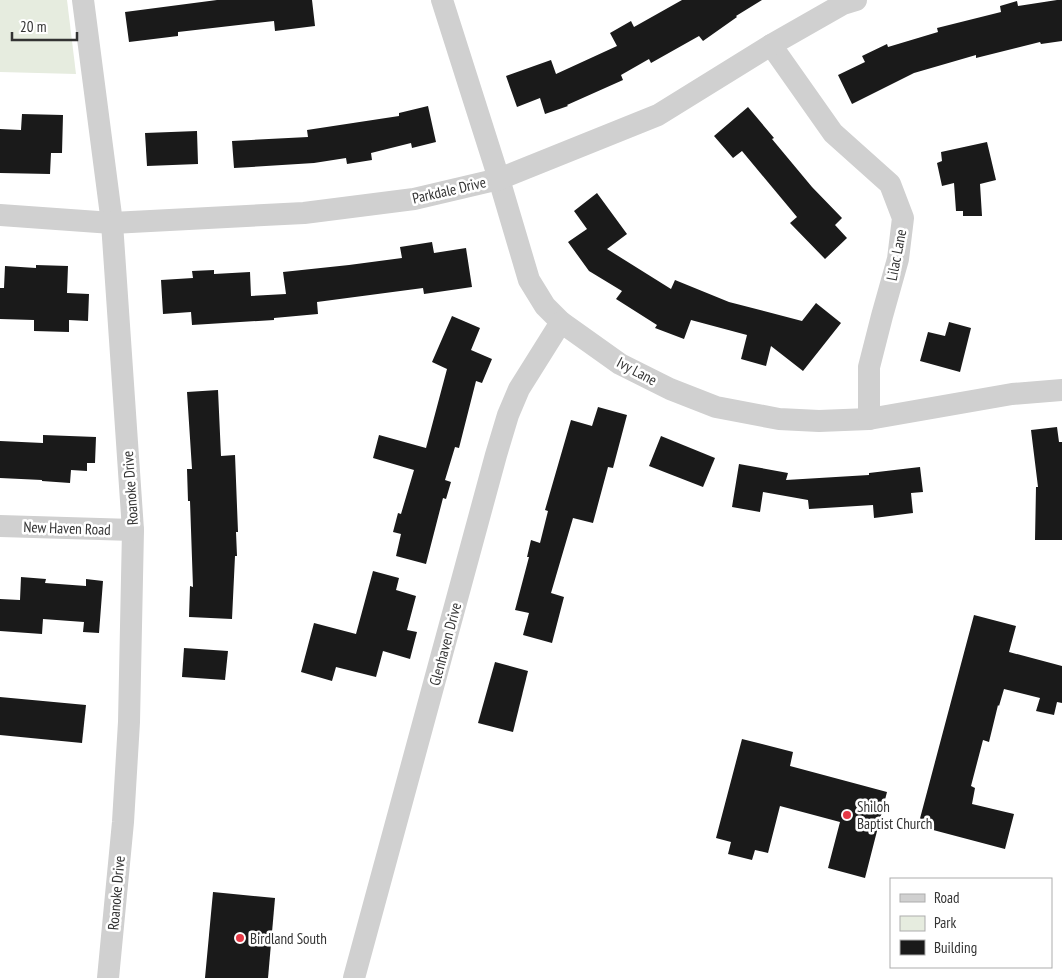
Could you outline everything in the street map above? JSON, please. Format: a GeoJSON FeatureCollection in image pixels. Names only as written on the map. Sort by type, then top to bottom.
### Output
{"type":"FeatureCollection","features":[{"type":"Feature","properties":{"kind":"street","name":"Roanoke Drive"},"geometry":{"type":"LineString","coordinates":[[83,0],[112,223],[133,530],[123,822],[108,978]]}},
{"type":"Feature","properties":{"kind":"street","name":"Ivy Lane"},"geometry":{"type":"LineString","coordinates":[[442,0],[529,280],[545,306],[562,322],[620,364],[670,389],[716,407],[779,419],[819,421],[869,419],[1012,394],[1062,390]]}},
{"type":"Feature","properties":{"kind":"street","name":"Parkdale Drive"},"geometry":{"type":"LineString","coordinates":[[0,215],[112,223],[304,213],[414,199],[499,179],[658,115],[771,45],[843,4],[856,0]]}},
{"type":"Feature","properties":{"kind":"street","name":"Lilac Lane"},"geometry":{"type":"LineString","coordinates":[[771,45],[833,133],[890,184],[904,218],[898,259],[869,367],[869,419]]}},
{"type":"Feature","properties":{"kind":"street","name":"Glenhaven Drive"},"geometry":{"type":"LineString","coordinates":[[354,978],[493,464],[508,415],[519,388],[562,322]]}},
{"type":"Feature","properties":{"kind":"street","name":"New Haven Road"},"geometry":{"type":"LineString","coordinates":[[0,526],[133,530]]}},
{"type":"Feature","properties":{"kind":"green space"},"geometry":{"type":"Polygon","coordinates":[[[0,0],[67,0],[76,74],[0,72],[0,0]]]}},
{"type":"Feature","properties":{"kind":"building"},"geometry":{"type":"Polygon","coordinates":[[[217,0],[312,0],[315,26],[275,31],[274,21],[178,32],[178,36],[129,42],[125,12],[217,0]]]}},
{"type":"Feature","properties":{"kind":"building"},"geometry":{"type":"Polygon","coordinates":[[[682,0],[762,0],[736,16],[703,41],[699,36],[651,63],[649,59],[621,75],[623,80],[568,106],[545,114],[540,98],[517,107],[506,76],[551,60],[556,74],[617,46],[610,33],[631,21],[634,27],[682,0]]]}},
{"type":"Feature","properties":{"kind":"building"},"geometry":{"type":"Polygon","coordinates":[[[1062,0],[1062,41],[1041,44],[1040,42],[976,58],[976,55],[914,73],[852,104],[838,75],[865,62],[862,56],[887,44],[888,47],[938,32],[937,28],[1001,12],[1000,6],[1017,1],[1018,6],[1062,0]]]}},
{"type":"Feature","properties":{"kind":"building"},"geometry":{"type":"Polygon","coordinates":[[[428,106],[436,142],[412,148],[411,143],[371,153],[372,160],[347,164],[346,158],[314,163],[234,168],[232,141],[308,137],[307,130],[399,116],[399,113],[428,106]]]}},
{"type":"Feature","properties":{"kind":"building"},"geometry":{"type":"Polygon","coordinates":[[[748,107],[812,187],[842,218],[835,225],[847,238],[825,259],[790,223],[797,217],[742,151],[733,158],[714,136],[748,107]]]}},
{"type":"Feature","properties":{"kind":"building"},"geometry":{"type":"Polygon","coordinates":[[[22,114],[63,115],[62,153],[51,153],[50,174],[0,173],[0,129],[21,130],[22,114]]]}},
{"type":"Feature","properties":{"kind":"building"},"geometry":{"type":"Polygon","coordinates":[[[197,131],[198,164],[147,166],[145,133],[197,131]]]}},
{"type":"Feature","properties":{"kind":"building"},"geometry":{"type":"Polygon","coordinates":[[[987,142],[996,180],[980,184],[982,216],[963,216],[963,211],[956,211],[954,183],[942,186],[937,163],[942,161],[941,152],[987,142]]]}},
{"type":"Feature","properties":{"kind":"building"},"geometry":{"type":"Polygon","coordinates":[[[597,193],[627,234],[607,249],[671,289],[675,280],[729,302],[802,321],[816,303],[841,323],[803,371],[771,346],[766,366],[741,359],[747,335],[691,320],[684,339],[655,328],[657,325],[616,299],[622,291],[589,271],[568,242],[587,229],[574,211],[597,193]]]}},
{"type":"Feature","properties":{"kind":"building"},"geometry":{"type":"Polygon","coordinates":[[[432,242],[434,253],[466,248],[472,287],[424,294],[423,288],[317,302],[318,314],[274,318],[274,320],[192,325],[191,312],[163,314],[161,280],[193,278],[192,271],[214,270],[214,274],[250,272],[251,296],[286,294],[283,272],[402,258],[400,247],[432,242]]]}},
{"type":"Feature","properties":{"kind":"building"},"geometry":{"type":"Polygon","coordinates":[[[36,265],[68,266],[67,293],[89,294],[88,321],[69,320],[69,332],[34,331],[34,320],[0,319],[0,288],[4,288],[5,266],[36,268],[36,265]]]}},
{"type":"Feature","properties":{"kind":"building"},"geometry":{"type":"Polygon","coordinates":[[[452,316],[480,328],[471,350],[492,359],[482,383],[476,381],[459,448],[455,447],[445,480],[451,482],[446,499],[443,498],[426,564],[396,556],[401,534],[393,532],[398,513],[401,514],[414,470],[373,458],[379,435],[426,448],[447,369],[432,362],[452,316]]]}},
{"type":"Feature","properties":{"kind":"building"},"geometry":{"type":"Polygon","coordinates":[[[949,322],[971,328],[960,372],[920,361],[928,332],[945,336],[949,322]]]}},
{"type":"Feature","properties":{"kind":"building"},"geometry":{"type":"Polygon","coordinates":[[[218,390],[221,456],[235,455],[238,532],[236,532],[237,556],[235,556],[232,619],[189,617],[190,586],[193,587],[187,469],[192,469],[187,392],[218,390]]]}},
{"type":"Feature","properties":{"kind":"building"},"geometry":{"type":"Polygon","coordinates":[[[598,407],[627,415],[613,468],[608,467],[593,523],[573,518],[551,593],[564,597],[552,643],[523,635],[529,613],[515,610],[529,557],[527,557],[531,540],[540,543],[548,511],[545,510],[571,420],[592,426],[598,407]]]}},
{"type":"Feature","properties":{"kind":"building"},"geometry":{"type":"Polygon","coordinates":[[[1057,427],[1059,442],[1062,442],[1062,540],[1035,540],[1036,487],[1038,487],[1031,430],[1057,427]]]}},
{"type":"Feature","properties":{"kind":"building"},"geometry":{"type":"Polygon","coordinates":[[[43,435],[96,437],[95,463],[87,463],[87,471],[71,470],[70,483],[0,478],[0,441],[43,443],[43,435]]]}},
{"type":"Feature","properties":{"kind":"building"},"geometry":{"type":"Polygon","coordinates":[[[661,436],[715,458],[703,487],[649,466],[661,436]]]}},
{"type":"Feature","properties":{"kind":"building"},"geometry":{"type":"Polygon","coordinates":[[[739,464],[788,473],[786,480],[869,475],[869,473],[920,467],[923,492],[911,493],[913,513],[874,518],[873,505],[809,509],[808,500],[763,492],[760,512],[732,507],[739,464]]]}},
{"type":"Feature","properties":{"kind":"building"},"geometry":{"type":"Polygon","coordinates":[[[373,571],[399,578],[396,590],[416,596],[407,630],[417,632],[410,659],[383,651],[376,677],[336,667],[332,681],[301,672],[314,623],[356,634],[373,571]]]}},
{"type":"Feature","properties":{"kind":"building"},"geometry":{"type":"Polygon","coordinates":[[[21,577],[46,579],[45,583],[86,586],[86,579],[103,581],[99,633],[83,632],[84,622],[43,619],[42,634],[0,631],[0,599],[20,600],[21,577]]]}},
{"type":"Feature","properties":{"kind":"building"},"geometry":{"type":"Polygon","coordinates":[[[974,615],[1016,626],[1009,652],[1062,666],[1062,703],[1057,702],[1054,715],[1036,711],[1040,698],[1004,689],[989,742],[983,740],[971,786],[975,788],[972,804],[1014,814],[1005,849],[918,826],[974,615]]]}},
{"type":"Feature","properties":{"kind":"building"},"geometry":{"type":"Polygon","coordinates":[[[184,648],[228,651],[225,680],[182,677],[184,648]]]}},
{"type":"Feature","properties":{"kind":"building"},"geometry":{"type":"Polygon","coordinates":[[[495,662],[528,671],[513,732],[478,723],[495,662]]]}},
{"type":"Feature","properties":{"kind":"building"},"geometry":{"type":"Polygon","coordinates":[[[0,697],[86,705],[82,743],[0,735],[0,697]]]}},
{"type":"Feature","properties":{"kind":"building","name":"Shiloh Baptist Church"},"geometry":{"type":"Polygon","coordinates":[[[742,739],[793,752],[790,766],[887,792],[865,878],[828,868],[840,822],[780,806],[768,853],[755,850],[752,860],[728,854],[731,842],[716,838],[742,739]]]}},
{"type":"Feature","properties":{"kind":"building","name":"Birdland South"},"geometry":{"type":"Polygon","coordinates":[[[213,892],[275,898],[268,978],[205,978],[213,892]]]}},
{"type":"Feature","properties":{"kind":"place","name":"Shiloh Baptist Church"},"geometry":{"type":"Point","coordinates":[847,815]}},
{"type":"Feature","properties":{"kind":"place","name":"Birdland South"},"geometry":{"type":"Point","coordinates":[240,938]}}]}
